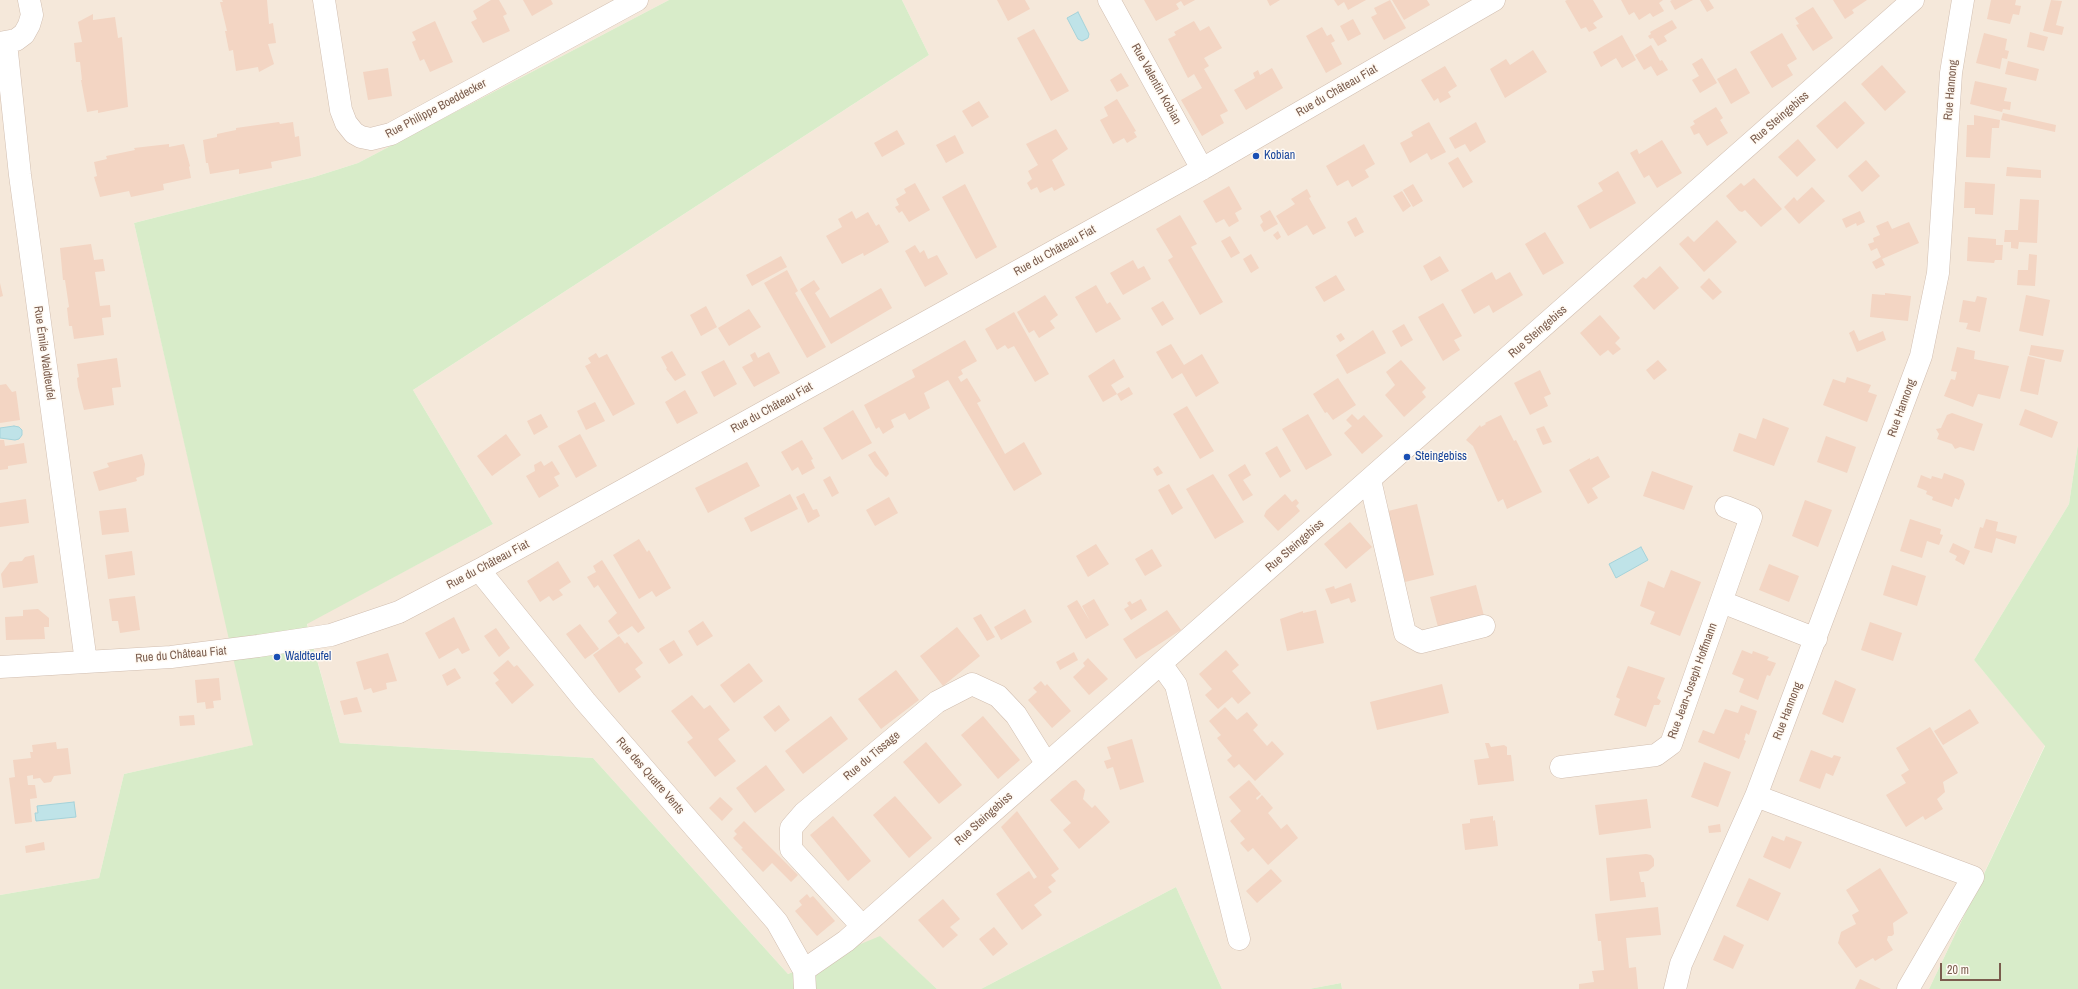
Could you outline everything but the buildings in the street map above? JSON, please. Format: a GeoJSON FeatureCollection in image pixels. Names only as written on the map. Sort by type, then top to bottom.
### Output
{"type":"FeatureCollection","features":[{"type":"Feature","properties":{"kind":"street","name":"Rue Philippe Boeddecker"},"geometry":{"type":"LineString","coordinates":[[324,0],[341,110],[346,123],[354,132],[361,137],[371,139],[391,134],[636,0]]}},
{"type":"Feature","properties":{"kind":"street","name":"Rue Valentin Kobian"},"geometry":{"type":"LineString","coordinates":[[1109,0],[1202,169]]}},
{"type":"Feature","properties":{"kind":"street","name":"Rue du Château Fiat"},"geometry":{"type":"LineString","coordinates":[[0,667],[172,657],[331,636],[399,612],[479,570],[1202,169],[1494,0]]}},
{"type":"Feature","properties":{"kind":"street","name":"Rue Steingebiss"},"geometry":{"type":"LineString","coordinates":[[804,980],[862,926],[1046,763],[1161,664],[1914,0]]}},
{"type":"Feature","properties":{"kind":"street","name":"Rue Hannong"},"geometry":{"type":"LineString","coordinates":[[1675,989],[1681,964],[1756,796],[1921,356],[1938,273],[1951,73],[1963,0]]}},
{"type":"Feature","properties":{"kind":"street"},"geometry":{"type":"LineString","coordinates":[[3,43],[16,40],[27,30],[36,2]]}},
{"type":"Feature","properties":{"kind":"street","name":"Rue Émile Waldteufel"},"geometry":{"type":"LineString","coordinates":[[3,43],[86,662]]}},
{"type":"Feature","properties":{"kind":"street"},"geometry":{"type":"LineString","coordinates":[[1370,480],[1405,633],[1421,642],[1484,626]]}},
{"type":"Feature","properties":{"kind":"street","name":"Rue Jean-Joseph Hoffmann"},"geometry":{"type":"LineString","coordinates":[[1561,766],[1656,755],[1671,744],[1722,602],[1750,517],[1726,507]]}},
{"type":"Feature","properties":{"kind":"street","name":"Rue des Quatre Vents"},"geometry":{"type":"LineString","coordinates":[[479,570],[585,701],[777,922],[804,980]]}},
{"type":"Feature","properties":{"kind":"street"},"geometry":{"type":"LineString","coordinates":[[1722,602],[1816,639]]}},
{"type":"Feature","properties":{"kind":"street"},"geometry":{"type":"LineString","coordinates":[[1161,664],[1176,685],[1239,939]]}},
{"type":"Feature","properties":{"kind":"street","name":"Rue du Tissage"},"geometry":{"type":"LineString","coordinates":[[862,926],[791,849],[791,828],[804,813],[937,702],[972,684],[998,696],[1016,715],[1046,763]]}},
{"type":"Feature","properties":{"kind":"street"},"geometry":{"type":"LineString","coordinates":[[1756,796],[1973,877],[1908,989]]}},
{"type":"Feature","properties":{"kind":"shaded area"},"geometry":{"type":"Polygon","coordinates":[[[0,0],[669,0],[358,163],[314,177],[134,223],[254,745],[124,774],[99,878],[0,895],[0,0]]]}},
{"type":"Feature","properties":{"kind":"shaded area"},"geometry":{"type":"Polygon","coordinates":[[[902,0],[2078,0],[2078,444],[2069,504],[1974,660],[2045,745],[1929,989],[1342,989],[1341,983],[1309,989],[1222,989],[1176,887],[981,989],[937,989],[880,937],[788,974],[593,758],[340,743],[307,623],[493,524],[413,390],[929,55],[902,0]]]}},
{"type":"Feature","properties":{"kind":"green space"},"geometry":{"type":"Polygon","coordinates":[[[669,0],[902,0],[929,55],[413,390],[493,524],[307,624],[340,743],[593,758],[788,974],[880,936],[937,989],[0,989],[0,895],[99,878],[124,774],[253,745],[134,223],[314,177],[358,163],[669,0]]]}},
{"type":"Feature","properties":{"kind":"green space"},"geometry":{"type":"Polygon","coordinates":[[[2078,444],[2078,989],[1929,989],[2045,746],[1974,660],[2069,504],[2078,444]]]}},
{"type":"Feature","properties":{"kind":"green space"},"geometry":{"type":"Polygon","coordinates":[[[1176,887],[1222,989],[981,989],[1176,887]]]}},
{"type":"Feature","properties":{"kind":"green space"},"geometry":{"type":"Polygon","coordinates":[[[1341,983],[1342,989],[1309,989],[1341,983]]]}},
{"type":"Feature","properties":{"kind":"water"},"geometry":{"type":"Polygon","coordinates":[[[1078,12],[1089,34],[1088,38],[1082,41],[1078,39],[1067,18],[1078,12]]]}},
{"type":"Feature","properties":{"kind":"water"},"geometry":{"type":"Polygon","coordinates":[[[14,426],[19,427],[22,430],[22,435],[19,439],[15,440],[0,438],[0,428],[14,426]]]}},
{"type":"Feature","properties":{"kind":"water"},"geometry":{"type":"Polygon","coordinates":[[[1641,547],[1648,560],[1616,578],[1609,564],[1641,547]]]}},
{"type":"Feature","properties":{"kind":"water"},"geometry":{"type":"Polygon","coordinates":[[[74,802],[76,817],[36,821],[35,813],[38,813],[37,806],[74,802]]]}},
{"type":"Feature","properties":{"kind":"place","name":"Kobian"},"geometry":{"type":"Point","coordinates":[1256,156]}},
{"type":"Feature","properties":{"kind":"place","name":"Steingebiss"},"geometry":{"type":"Point","coordinates":[1407,457]}},
{"type":"Feature","properties":{"kind":"place","name":"Waldteufel"},"geometry":{"type":"Point","coordinates":[277,657]}}]}
